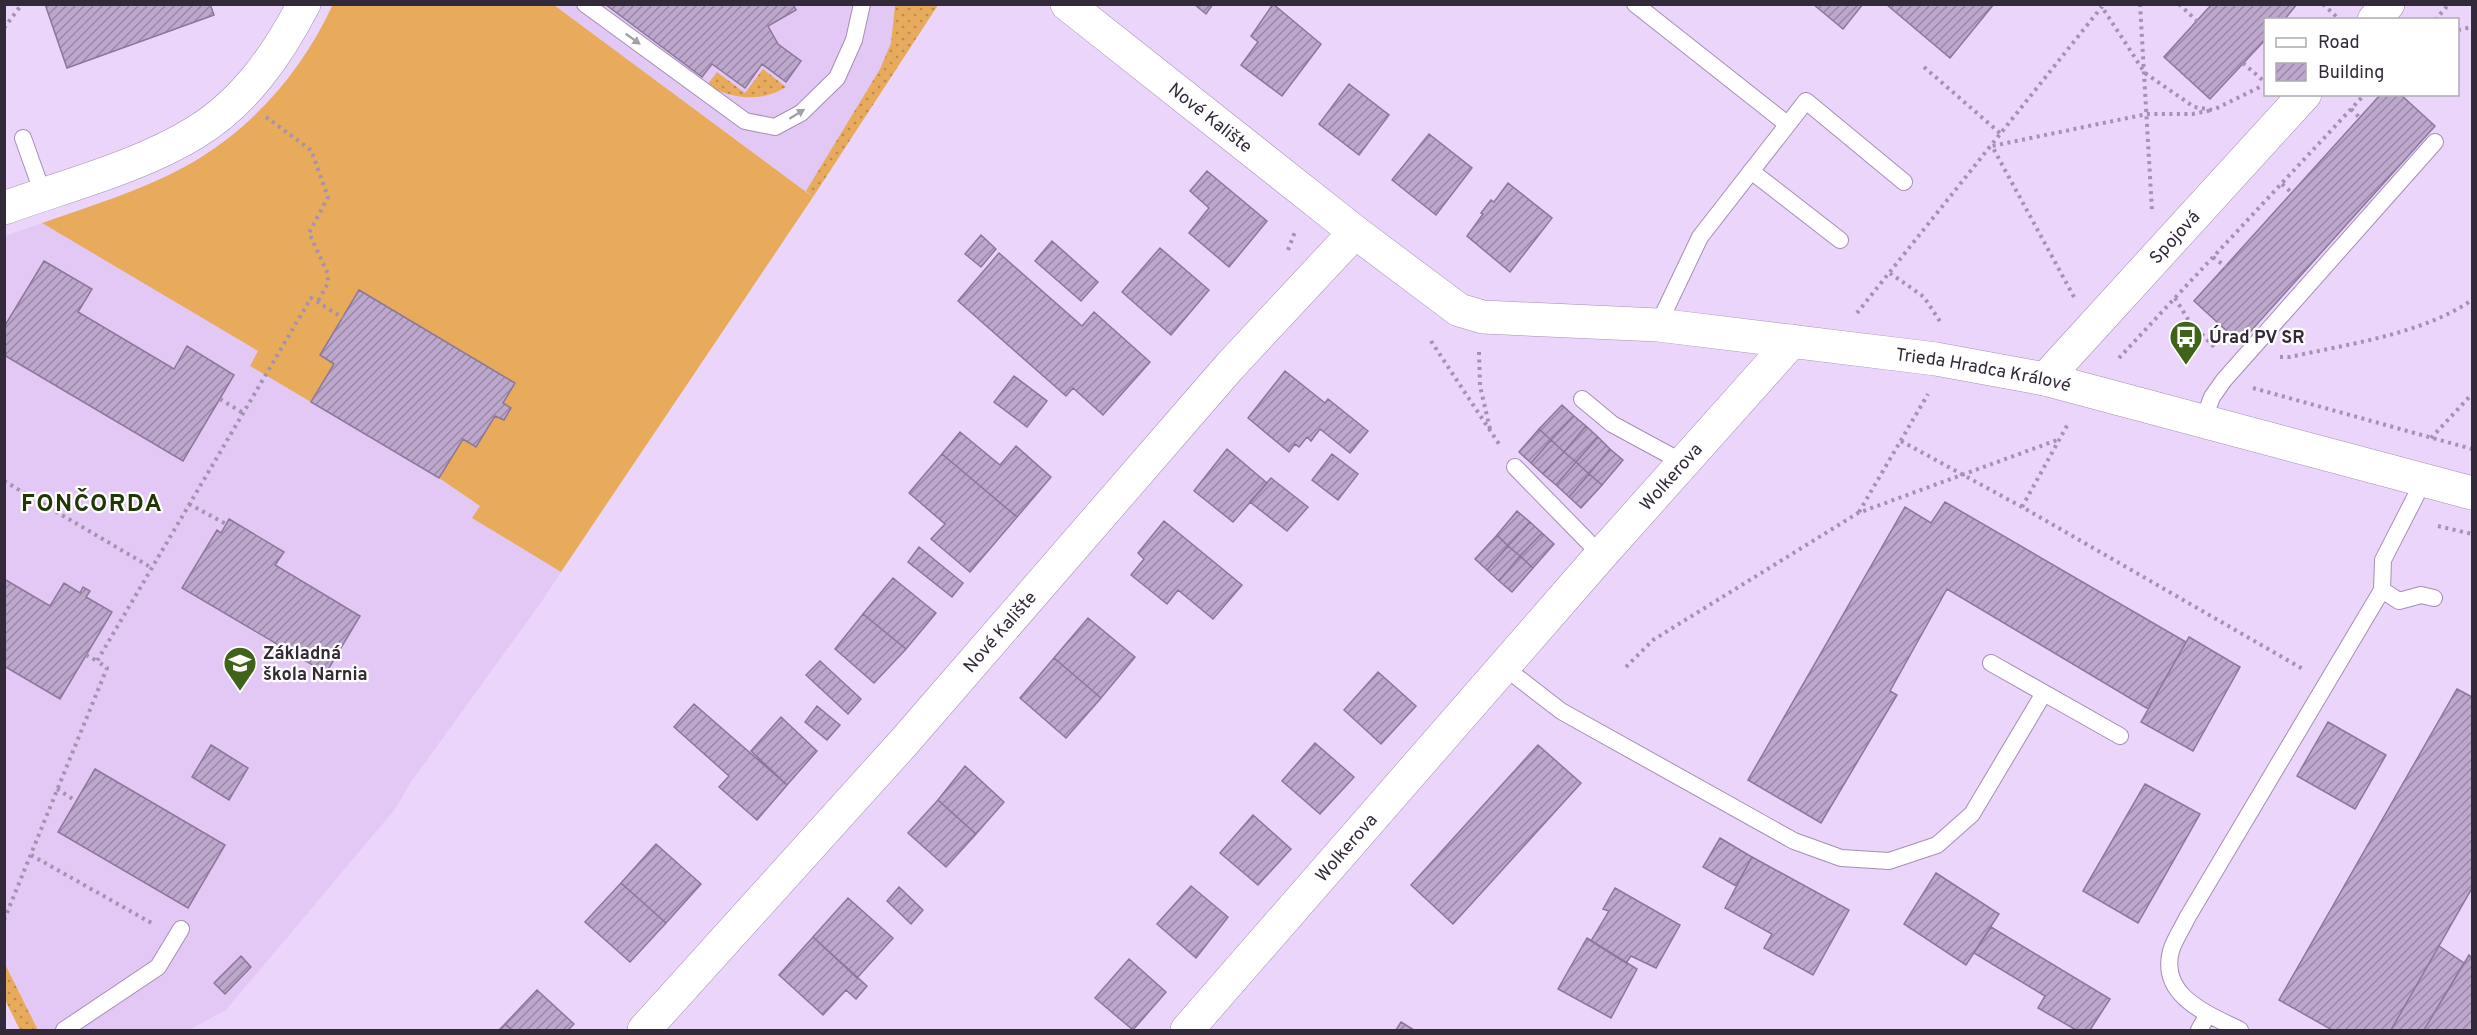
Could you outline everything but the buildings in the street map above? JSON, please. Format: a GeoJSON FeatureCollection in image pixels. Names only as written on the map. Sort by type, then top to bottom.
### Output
{"type":"FeatureCollection","features":[{"type":"Feature","properties":{"kind":"street"},"geometry":{"type":"LineString","coordinates":[[4,208],[170,147],[197,132],[240,97],[269,63],[304,4]]}},
{"type":"Feature","properties":{"kind":"street","name":"Nové Kalište"},"geometry":{"type":"LineString","coordinates":[[1066,4],[1355,232],[1460,310],[1481,333]]}},
{"type":"Feature","properties":{"kind":"street"},"geometry":{"type":"LineString","coordinates":[[2376,18],[2388,4]]}},
{"type":"Feature","properties":{"kind":"street","name":"Spojová"},"geometry":{"type":"LineString","coordinates":[[2045,379],[2303,96]]}},
{"type":"Feature","properties":{"kind":"street","name":"Nové Kalište"},"geometry":{"type":"LineString","coordinates":[[644,1030],[905,741],[1230,366],[1355,232]]}},
{"type":"Feature","properties":{"kind":"street","name":"Trieda Hradca Králové"},"geometry":{"type":"LineString","coordinates":[[1481,333],[1659,325],[1936,359],[2045,379],[2472,493]]}},
{"type":"Feature","properties":{"kind":"street","name":"Wolkerova"},"geometry":{"type":"LineString","coordinates":[[1187,1030],[1601,555],[1792,341]]}},
{"type":"Feature","properties":{"kind":"lane"},"geometry":{"type":"LineString","coordinates":[[585,4],[745,121],[775,127],[801,113],[837,78],[854,40],[862,4]]}},
{"type":"Feature","properties":{"kind":"lane"},"geometry":{"type":"LineString","coordinates":[[1635,4],[1787,124]]}},
{"type":"Feature","properties":{"kind":"lane"},"geometry":{"type":"LineString","coordinates":[[1659,325],[1700,237],[1806,100],[1905,182]]}},
{"type":"Feature","properties":{"kind":"lane"},"geometry":{"type":"LineString","coordinates":[[23,138],[43,194]]}},
{"type":"Feature","properties":{"kind":"lane"},"geometry":{"type":"LineString","coordinates":[[2204,421],[2212,397],[2229,374],[2435,142]]}},
{"type":"Feature","properties":{"kind":"lane"},"geometry":{"type":"LineString","coordinates":[[1750,171],[1840,240]]}},
{"type":"Feature","properties":{"kind":"lane"},"geometry":{"type":"LineString","coordinates":[[1582,399],[1612,424],[1684,463]]}},
{"type":"Feature","properties":{"kind":"lane"},"geometry":{"type":"LineString","coordinates":[[1515,467],[1601,555]]}},
{"type":"Feature","properties":{"kind":"lane"},"geometry":{"type":"LineString","coordinates":[[2240,1030],[2208,1014],[2181,995],[2170,979],[2171,952],[2187,918],[2382,591],[2383,560],[2424,480]]}},
{"type":"Feature","properties":{"kind":"lane"},"geometry":{"type":"LineString","coordinates":[[2382,591],[2399,601],[2421,595],[2434,598]]}},
{"type":"Feature","properties":{"kind":"lane"},"geometry":{"type":"LineString","coordinates":[[1991,663],[2120,736]]}},
{"type":"Feature","properties":{"kind":"lane"},"geometry":{"type":"LineString","coordinates":[[1504,667],[1561,711],[1794,841],[1842,858],[1889,861],[1937,845],[1972,814],[2044,693]]}},
{"type":"Feature","properties":{"kind":"lane"},"geometry":{"type":"LineString","coordinates":[[64,1030],[158,967],[178,933]]}},
{"type":"Feature","properties":{"kind":"lane"},"geometry":{"type":"LineString","coordinates":[[2199,1030],[2208,1014]]}},
{"type":"Feature","properties":{"kind":"path"},"geometry":{"type":"LineString","coordinates":[[4,28],[22,4]]}},
{"type":"Feature","properties":{"kind":"path"},"geometry":{"type":"LineString","coordinates":[[2140,4],[2154,260]]}},
{"type":"Feature","properties":{"kind":"path"},"geometry":{"type":"LineString","coordinates":[[2179,4],[2197,21]]}},
{"type":"Feature","properties":{"kind":"path"},"geometry":{"type":"LineString","coordinates":[[2323,4],[2338,18]]}},
{"type":"Feature","properties":{"kind":"path"},"geometry":{"type":"LineString","coordinates":[[2437,18],[2449,4]]}},
{"type":"Feature","properties":{"kind":"path"},"geometry":{"type":"LineString","coordinates":[[1857,313],[2102,5],[2145,72],[2194,107],[2213,110]]}},
{"type":"Feature","properties":{"kind":"path"},"geometry":{"type":"LineString","coordinates":[[2243,63],[2264,83]]}},
{"type":"Feature","properties":{"kind":"path"},"geometry":{"type":"LineString","coordinates":[[1924,67],[2001,134]]}},
{"type":"Feature","properties":{"kind":"path"},"geometry":{"type":"LineString","coordinates":[[1992,146],[2147,114],[2192,114],[2213,110],[2264,84]]}},
{"type":"Feature","properties":{"kind":"path"},"geometry":{"type":"LineString","coordinates":[[2119,358],[2363,96]]}},
{"type":"Feature","properties":{"kind":"path"},"geometry":{"type":"LineString","coordinates":[[240,97],[311,150],[328,197],[309,233],[328,274],[328,283],[317,303]]}},
{"type":"Feature","properties":{"kind":"path"},"geometry":{"type":"LineString","coordinates":[[2351,110],[2360,118]]}},
{"type":"Feature","properties":{"kind":"path"},"geometry":{"type":"LineString","coordinates":[[1992,146],[2090,330]]}},
{"type":"Feature","properties":{"kind":"path"},"geometry":{"type":"LineString","coordinates":[[2282,184],[2292,193]]}},
{"type":"Feature","properties":{"kind":"path"},"geometry":{"type":"LineString","coordinates":[[2213,257],[2226,267]]}},
{"type":"Feature","properties":{"kind":"path"},"geometry":{"type":"LineString","coordinates":[[1890,273],[1924,297],[1942,324]]}},
{"type":"Feature","properties":{"kind":"path"},"geometry":{"type":"LineString","coordinates":[[97,661],[311,298],[343,318]]}},
{"type":"Feature","properties":{"kind":"path"},"geometry":{"type":"LineString","coordinates":[[2175,298],[2189,321],[2229,374],[2472,449]]}},
{"type":"Feature","properties":{"kind":"path"},"geometry":{"type":"LineString","coordinates":[[2246,355],[2290,357],[2352,343],[2412,328],[2458,310],[2472,300]]}},
{"type":"Feature","properties":{"kind":"path"},"geometry":{"type":"LineString","coordinates":[[1481,333],[1480,386],[1492,436]]}},
{"type":"Feature","properties":{"kind":"path"},"geometry":{"type":"LineString","coordinates":[[1431,341],[1492,436],[1515,467]]}},
{"type":"Feature","properties":{"kind":"path"},"geometry":{"type":"LineString","coordinates":[[1858,513],[1932,388]]}},
{"type":"Feature","properties":{"kind":"path"},"geometry":{"type":"LineString","coordinates":[[2431,438],[2472,394]]}},
{"type":"Feature","properties":{"kind":"path"},"geometry":{"type":"LineString","coordinates":[[220,399],[243,413]]}},
{"type":"Feature","properties":{"kind":"path"},"geometry":{"type":"LineString","coordinates":[[2022,507],[2070,419]]}},
{"type":"Feature","properties":{"kind":"path"},"geometry":{"type":"LineString","coordinates":[[1626,667],[1653,640],[1858,513],[2060,438]]}},
{"type":"Feature","properties":{"kind":"path"},"geometry":{"type":"LineString","coordinates":[[1901,441],[2022,507],[2327,682]]}},
{"type":"Feature","properties":{"kind":"path"},"geometry":{"type":"LineString","coordinates":[[4,481],[152,568]]}},
{"type":"Feature","properties":{"kind":"path"},"geometry":{"type":"LineString","coordinates":[[189,504],[226,524]]}},
{"type":"Feature","properties":{"kind":"path"},"geometry":{"type":"LineString","coordinates":[[2438,526],[2472,534]]}},
{"type":"Feature","properties":{"kind":"path"},"geometry":{"type":"LineString","coordinates":[[4,920],[107,668],[86,655]]}},
{"type":"Feature","properties":{"kind":"path"},"geometry":{"type":"LineString","coordinates":[[57,789],[76,801]]}},
{"type":"Feature","properties":{"kind":"path"},"geometry":{"type":"LineString","coordinates":[[31,855],[178,933]]}},
{"type":"Feature","properties":{"kind":"shaded area"},"geometry":{"type":"Polygon","coordinates":[[[333,4],[554,5],[813,197],[561,572],[472,518],[480,506],[439,478],[250,366],[258,351],[42,223],[115,198],[169,175],[232,135],[253,117],[290,76],[306,53],[333,4]]]}},
{"type":"Feature","properties":{"kind":"shaded area"},"geometry":{"type":"Polygon","coordinates":[[[554,5],[938,5],[813,197],[554,5]]]}},
{"type":"Feature","properties":{"kind":"shaded area"},"geometry":{"type":"Polygon","coordinates":[[[895,5],[938,5],[813,197],[806,191],[880,69],[891,43],[895,5]]]}},
{"type":"Feature","properties":{"kind":"shaded area"},"geometry":{"type":"Polygon","coordinates":[[[763,69],[786,87],[767,95],[746,97],[726,93],[707,85],[717,72],[745,93],[763,69]]]}},
{"type":"Feature","properties":{"kind":"shaded area","name":"Základná škola Narnia"},"geometry":{"type":"Polygon","coordinates":[[[42,223],[259,351],[251,366],[439,478],[480,506],[473,518],[561,572],[411,782],[396,808],[226,1010],[189,1030],[38,1030],[5,964],[5,236],[42,223]]]}},
{"type":"Feature","properties":{"kind":"shaded area"},"geometry":{"type":"Polygon","coordinates":[[[4,964],[38,1030],[20,1030],[5,1000],[4,964]]]}},
{"type":"Feature","properties":{"kind":"place","name":"Úrad PV SR"},"geometry":{"type":"Point","coordinates":[2186,366]}},
{"type":"Feature","properties":{"kind":"place","name":"Základná škola Narnia"},"geometry":{"type":"Point","coordinates":[240,692]}},
{"type":"Feature","properties":{"kind":"district","name":"FONČORDA"},"geometry":{"type":"Point","coordinates":[92,503]}}]}
